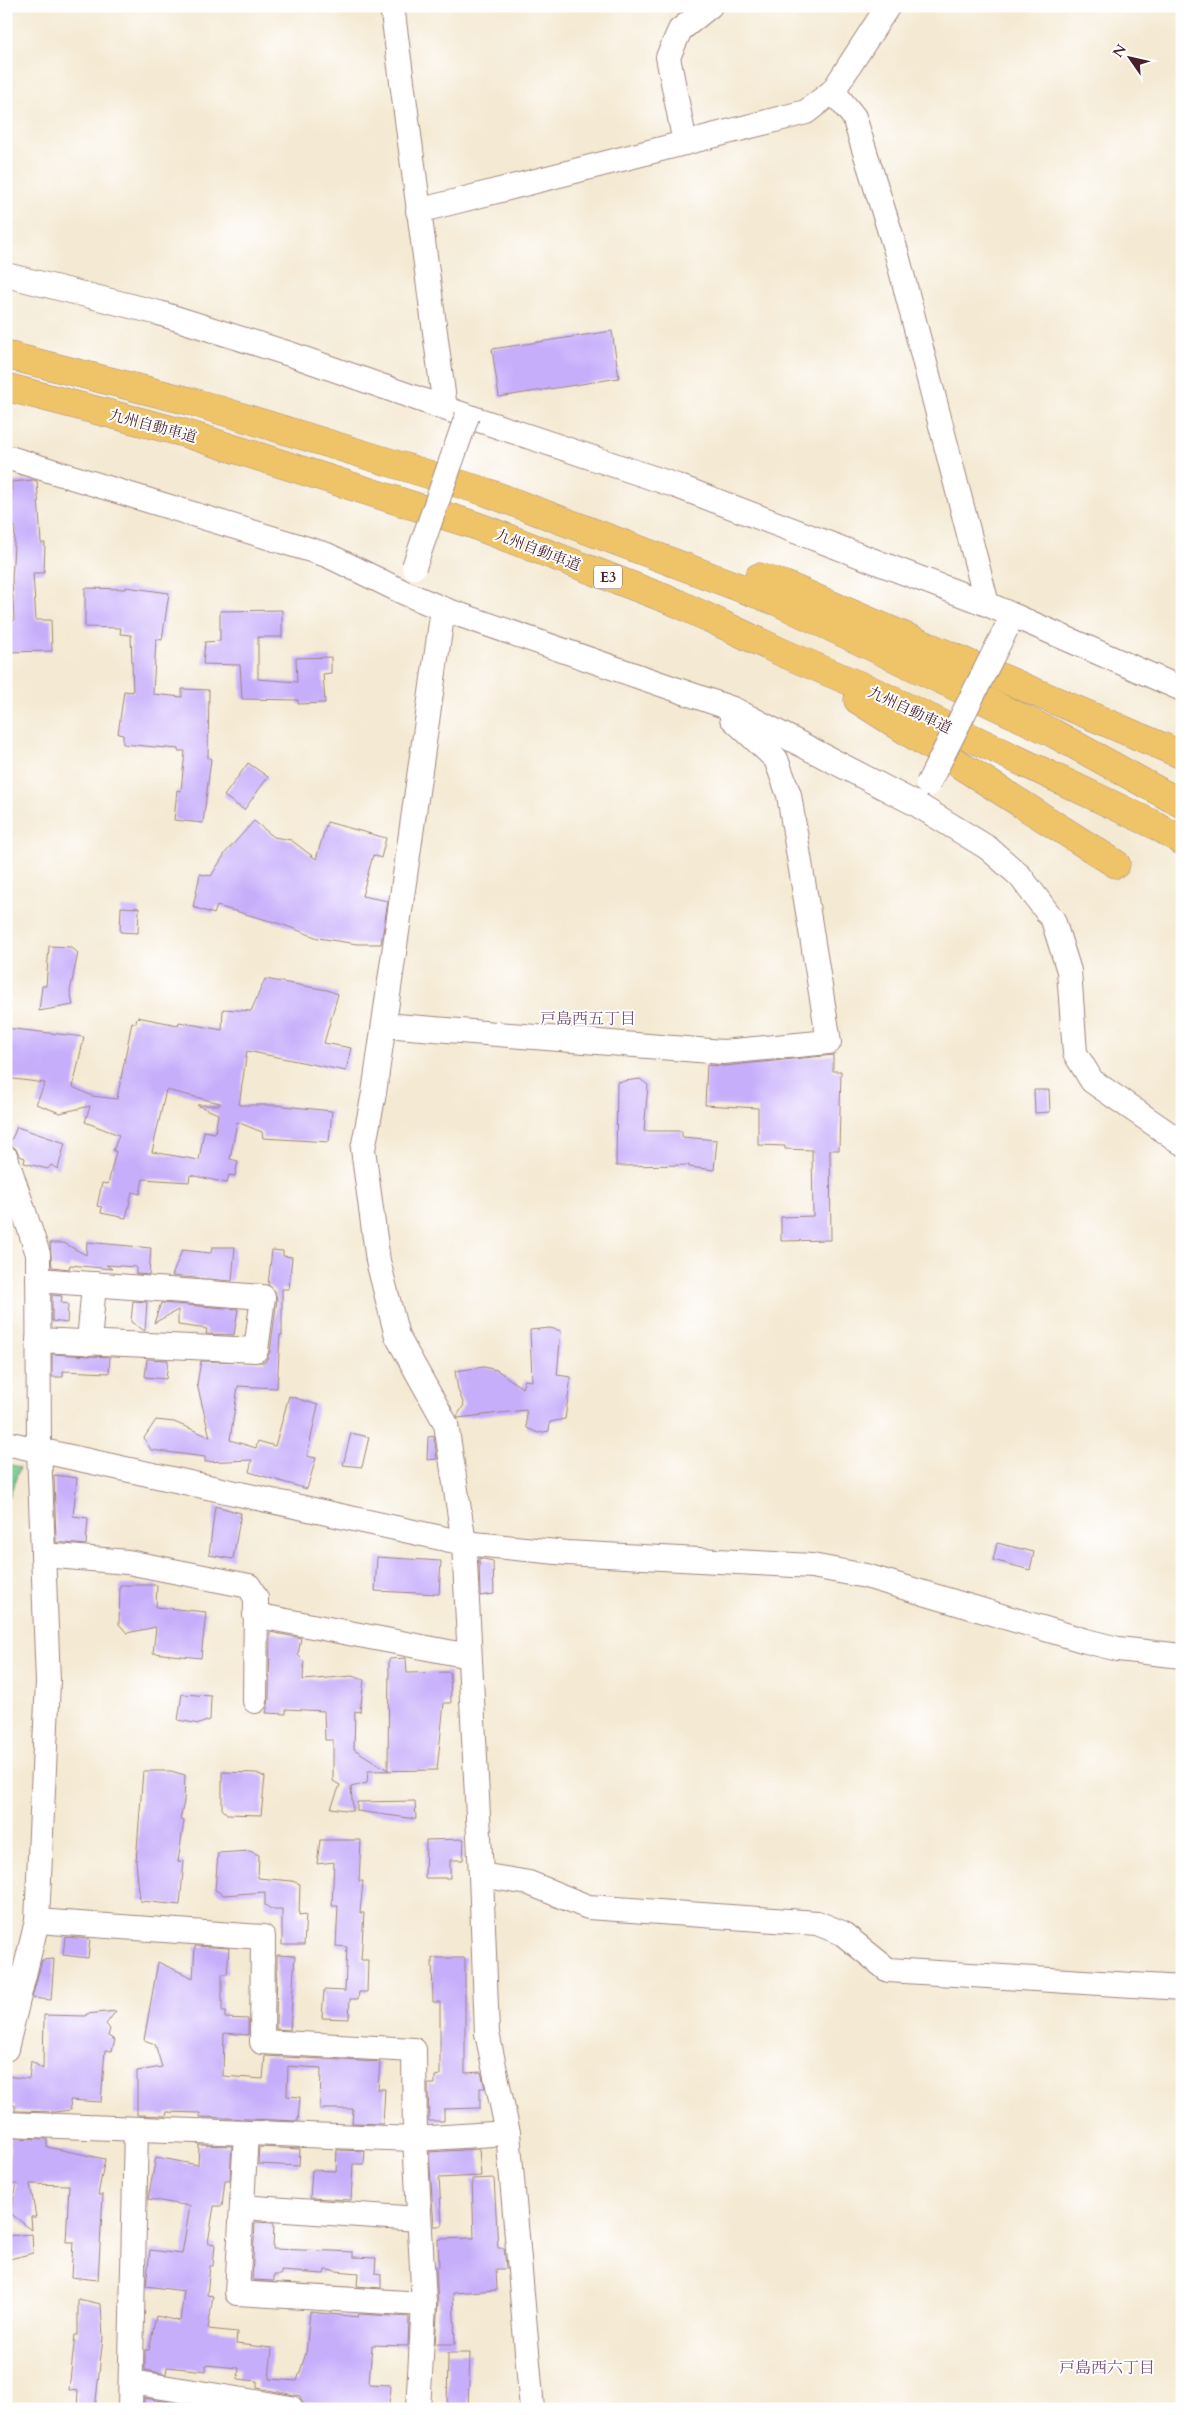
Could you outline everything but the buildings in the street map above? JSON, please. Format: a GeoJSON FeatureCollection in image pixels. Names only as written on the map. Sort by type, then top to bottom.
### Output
{"type":"FeatureCollection","features":[{"type":"Feature","properties":{"kind":"highway","name":"E3"},"geometry":{"type":"LineString","coordinates":[[6,355],[193,402],[486,492],[778,602],[1053,733],[1182,804]]}},
{"type":"Feature","properties":{"kind":"highway","name":"九州自動車道"},"geometry":{"type":"LineString","coordinates":[[6,387],[184,433],[474,525],[677,603],[783,653],[875,692],[1155,826],[1182,841]]}},
{"type":"Feature","properties":{"kind":"highway"},"geometry":{"type":"LineString","coordinates":[[486,492],[785,585],[1182,755]]}},
{"type":"Feature","properties":{"kind":"highway"},"geometry":{"type":"LineString","coordinates":[[783,653],[1116,864]]}},
{"type":"Feature","properties":{"kind":"street"},"geometry":{"type":"LineString","coordinates":[[392,6],[418,211],[456,412],[414,567],[405,593]]}},
{"type":"Feature","properties":{"kind":"street"},"geometry":{"type":"LineString","coordinates":[[685,142],[668,57],[680,30],[710,6]]}},
{"type":"Feature","properties":{"kind":"street"},"geometry":{"type":"LineString","coordinates":[[418,211],[806,112],[833,91],[888,6]]}},
{"type":"Feature","properties":{"kind":"street"},"geometry":{"type":"LineString","coordinates":[[833,91],[854,117],[896,251],[987,604]]}},
{"type":"Feature","properties":{"kind":"street"},"geometry":{"type":"LineString","coordinates":[[6,276],[159,314],[293,355],[677,486],[987,604],[1009,622],[1182,689]]}},
{"type":"Feature","properties":{"kind":"street"},"geometry":{"type":"LineString","coordinates":[[6,457],[327,554],[405,593],[444,609],[733,709],[922,794],[1020,876],[1053,920],[1069,971],[1075,1053],[1092,1081],[1182,1143]]}},
{"type":"Feature","properties":{"kind":"street"},"geometry":{"type":"LineString","coordinates":[[444,609],[384,1025],[363,1149],[378,1261],[397,1336],[446,1424],[464,1543],[487,2033],[508,2133],[532,2409]]}},
{"type":"Feature","properties":{"kind":"street"},"geometry":{"type":"LineString","coordinates":[[922,794],[1009,622]]}},
{"type":"Feature","properties":{"kind":"street"},"geometry":{"type":"LineString","coordinates":[[384,1025],[723,1052],[830,1042],[789,795],[776,759],[716,703]]}},
{"type":"Feature","properties":{"kind":"street"},"geometry":{"type":"LineString","coordinates":[[6,1158],[38,1254],[39,1450],[48,1681],[37,1921],[6,2049]]}},
{"type":"Feature","properties":{"kind":"street"},"geometry":{"type":"LineString","coordinates":[[38,1280],[263,1296],[256,1350],[38,1340]]}},
{"type":"Feature","properties":{"kind":"street"},"geometry":{"type":"LineString","coordinates":[[90,1343],[94,1284]]}},
{"type":"Feature","properties":{"kind":"street"},"geometry":{"type":"LineString","coordinates":[[6,1443],[464,1543],[567,1553],[812,1566],[866,1576],[1094,1643],[1156,1655],[1182,1656]]}},
{"type":"Feature","properties":{"kind":"street"},"geometry":{"type":"LineString","coordinates":[[43,1555],[128,1562],[249,1586],[256,1598],[255,1701]]}},
{"type":"Feature","properties":{"kind":"street"},"geometry":{"type":"LineString","coordinates":[[255,1615],[469,1656]]}},
{"type":"Feature","properties":{"kind":"street"},"geometry":{"type":"LineString","coordinates":[[481,1874],[529,1883],[588,1907],[817,1923],[842,1932],[888,1970],[1182,1988]]}},
{"type":"Feature","properties":{"kind":"street"},"geometry":{"type":"LineString","coordinates":[[37,1921],[262,1937],[262,2042],[414,2050],[415,2139],[424,2304],[418,2409]]}},
{"type":"Feature","properties":{"kind":"street"},"geometry":{"type":"LineString","coordinates":[[6,2124],[415,2139],[508,2133]]}},
{"type":"Feature","properties":{"kind":"street"},"geometry":{"type":"LineString","coordinates":[[130,2409],[136,2129]]}},
{"type":"Feature","properties":{"kind":"street"},"geometry":{"type":"LineString","coordinates":[[246,2133],[237,2293],[424,2304]]}},
{"type":"Feature","properties":{"kind":"street"},"geometry":{"type":"LineString","coordinates":[[242,2207],[419,2219]]}},
{"type":"Feature","properties":{"kind":"street"},"geometry":{"type":"LineString","coordinates":[[132,2382],[291,2408]]}},
{"type":"Feature","properties":{"kind":"green space"},"geometry":{"type":"Polygon","coordinates":[[[6,1464],[20,1467],[9,1497],[6,1496],[6,1464]]]}},
{"type":"Feature","properties":{"kind":"district","name":"戸島西五丁目"},"geometry":{"type":"Point","coordinates":[588,1018]}},
{"type":"Feature","properties":{"kind":"district","name":"戸島西六丁目"},"geometry":{"type":"Point","coordinates":[1107,2367]}}]}
